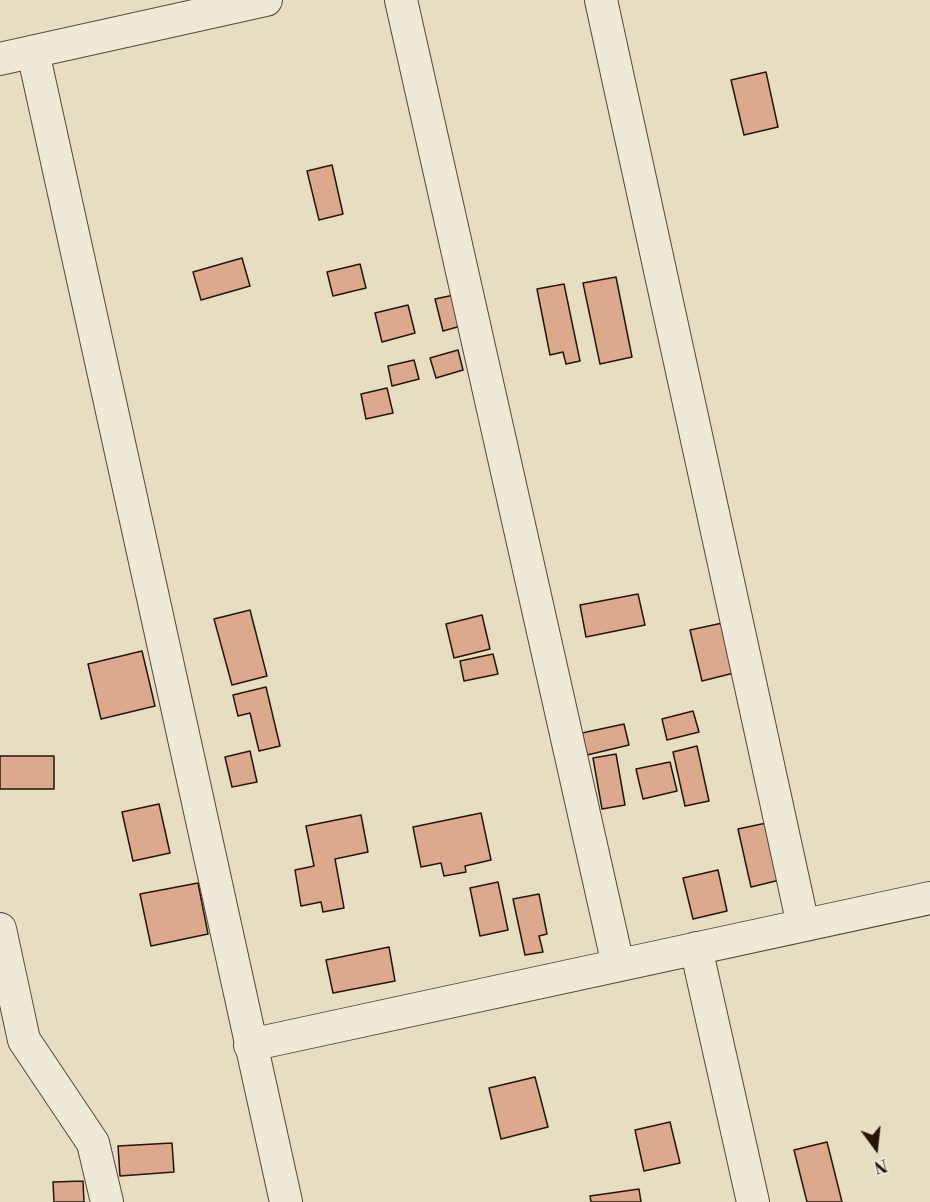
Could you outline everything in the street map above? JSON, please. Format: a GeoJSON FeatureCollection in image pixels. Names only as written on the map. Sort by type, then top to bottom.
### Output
{"type":"FeatureCollection","features":[{"type":"Feature","properties":{"kind":"street"},"geometry":{"type":"LineString","coordinates":[[0,59],[266,0]]}},
{"type":"Feature","properties":{"kind":"street"},"geometry":{"type":"LineString","coordinates":[[401,0],[618,965]]}},
{"type":"Feature","properties":{"kind":"street"},"geometry":{"type":"LineString","coordinates":[[601,0],[803,925]]}},
{"type":"Feature","properties":{"kind":"street"},"geometry":{"type":"LineString","coordinates":[[33,52],[285,1202]]}},
{"type":"Feature","properties":{"kind":"street"},"geometry":{"type":"LineString","coordinates":[[250,1045],[930,898]]}},
{"type":"Feature","properties":{"kind":"street"},"geometry":{"type":"LineString","coordinates":[[0,929],[24,1040],[93,1143],[107,1202]]}},
{"type":"Feature","properties":{"kind":"street"},"geometry":{"type":"LineString","coordinates":[[696,948],[753,1202]]}},
{"type":"Feature","properties":{"kind":"building"},"geometry":{"type":"Polygon","coordinates":[[[766,72],[778,127],[744,135],[731,80],[766,72]]]}},
{"type":"Feature","properties":{"kind":"building"},"geometry":{"type":"Polygon","coordinates":[[[332,165],[343,214],[319,220],[307,171],[332,165]]]}},
{"type":"Feature","properties":{"kind":"building"},"geometry":{"type":"Polygon","coordinates":[[[242,258],[250,286],[201,300],[193,272],[242,258]]]}},
{"type":"Feature","properties":{"kind":"building"},"geometry":{"type":"Polygon","coordinates":[[[360,264],[366,288],[333,296],[327,272],[360,264]]]}},
{"type":"Feature","properties":{"kind":"building"},"geometry":{"type":"Polygon","coordinates":[[[616,277],[632,357],[600,364],[583,283],[616,277]]]}},
{"type":"Feature","properties":{"kind":"building"},"geometry":{"type":"Polygon","coordinates":[[[564,284],[580,361],[566,364],[563,352],[550,355],[537,289],[564,284]]]}},
{"type":"Feature","properties":{"kind":"building"},"geometry":{"type":"Polygon","coordinates":[[[454,295],[461,326],[443,331],[435,299],[454,295]]]}},
{"type":"Feature","properties":{"kind":"building"},"geometry":{"type":"Polygon","coordinates":[[[408,305],[415,333],[382,342],[375,313],[408,305]]]}},
{"type":"Feature","properties":{"kind":"building"},"geometry":{"type":"Polygon","coordinates":[[[458,350],[463,370],[436,378],[430,358],[458,350]]]}},
{"type":"Feature","properties":{"kind":"building"},"geometry":{"type":"Polygon","coordinates":[[[414,360],[419,379],[392,386],[388,366],[414,360]]]}},
{"type":"Feature","properties":{"kind":"building"},"geometry":{"type":"Polygon","coordinates":[[[387,388],[393,413],[366,419],[361,394],[387,388]]]}},
{"type":"Feature","properties":{"kind":"building"},"geometry":{"type":"Polygon","coordinates":[[[638,594],[645,625],[586,637],[580,605],[638,594]]]}},
{"type":"Feature","properties":{"kind":"building"},"geometry":{"type":"Polygon","coordinates":[[[250,610],[267,676],[232,685],[214,619],[250,610]]]}},
{"type":"Feature","properties":{"kind":"building"},"geometry":{"type":"Polygon","coordinates":[[[482,615],[490,649],[454,658],[446,624],[482,615]]]}},
{"type":"Feature","properties":{"kind":"building"},"geometry":{"type":"Polygon","coordinates":[[[727,622],[738,672],[702,681],[690,630],[727,622]]]}},
{"type":"Feature","properties":{"kind":"building"},"geometry":{"type":"Polygon","coordinates":[[[142,651],[155,706],[101,719],[88,664],[142,651]]]}},
{"type":"Feature","properties":{"kind":"building"},"geometry":{"type":"Polygon","coordinates":[[[493,654],[498,674],[464,681],[460,661],[493,654]]]}},
{"type":"Feature","properties":{"kind":"building"},"geometry":{"type":"Polygon","coordinates":[[[266,687],[280,746],[259,751],[250,713],[238,716],[233,695],[266,687]]]}},
{"type":"Feature","properties":{"kind":"building"},"geometry":{"type":"Polygon","coordinates":[[[693,711],[699,732],[667,740],[662,719],[693,711]]]}},
{"type":"Feature","properties":{"kind":"building"},"geometry":{"type":"Polygon","coordinates":[[[624,724],[629,745],[587,755],[582,733],[624,724]]]}},
{"type":"Feature","properties":{"kind":"building"},"geometry":{"type":"Polygon","coordinates":[[[697,746],[709,801],[685,806],[673,752],[697,746]]]}},
{"type":"Feature","properties":{"kind":"building"},"geometry":{"type":"Polygon","coordinates":[[[250,751],[257,782],[232,787],[225,757],[250,751]]]}},
{"type":"Feature","properties":{"kind":"building"},"geometry":{"type":"Polygon","coordinates":[[[616,754],[625,805],[602,809],[593,758],[616,754]]]}},
{"type":"Feature","properties":{"kind":"building"},"geometry":{"type":"Polygon","coordinates":[[[0,756],[54,756],[54,789],[0,789],[0,756]]]}},
{"type":"Feature","properties":{"kind":"building"},"geometry":{"type":"Polygon","coordinates":[[[670,762],[677,791],[643,799],[636,769],[670,762]]]}},
{"type":"Feature","properties":{"kind":"building"},"geometry":{"type":"Polygon","coordinates":[[[159,804],[170,853],[133,861],[122,812],[159,804]]]}},
{"type":"Feature","properties":{"kind":"building"},"geometry":{"type":"Polygon","coordinates":[[[481,813],[491,860],[465,866],[466,872],[444,876],[441,863],[421,867],[413,827],[481,813]]]}},
{"type":"Feature","properties":{"kind":"building"},"geometry":{"type":"Polygon","coordinates":[[[361,815],[368,852],[335,859],[344,908],[323,912],[321,902],[301,906],[295,870],[314,866],[306,826],[361,815]]]}},
{"type":"Feature","properties":{"kind":"building"},"geometry":{"type":"Polygon","coordinates":[[[771,822],[784,879],[751,887],[738,829],[771,822]]]}},
{"type":"Feature","properties":{"kind":"building"},"geometry":{"type":"Polygon","coordinates":[[[718,870],[727,911],[693,919],[683,878],[718,870]]]}},
{"type":"Feature","properties":{"kind":"building"},"geometry":{"type":"Polygon","coordinates":[[[498,882],[508,930],[480,936],[470,888],[498,882]]]}},
{"type":"Feature","properties":{"kind":"building"},"geometry":{"type":"Polygon","coordinates":[[[198,883],[208,934],[151,946],[140,894],[198,883]]]}},
{"type":"Feature","properties":{"kind":"building"},"geometry":{"type":"Polygon","coordinates":[[[539,894],[547,934],[539,936],[543,952],[525,955],[513,899],[539,894]]]}},
{"type":"Feature","properties":{"kind":"building"},"geometry":{"type":"Polygon","coordinates":[[[389,947],[395,981],[333,993],[326,960],[389,947]]]}},
{"type":"Feature","properties":{"kind":"building"},"geometry":{"type":"Polygon","coordinates":[[[535,1077],[548,1127],[501,1139],[489,1088],[535,1077]]]}},
{"type":"Feature","properties":{"kind":"building"},"geometry":{"type":"Polygon","coordinates":[[[670,1122],[680,1163],[644,1171],[635,1130],[670,1122]]]}},
{"type":"Feature","properties":{"kind":"building"},"geometry":{"type":"Polygon","coordinates":[[[827,1142],[842,1202],[807,1202],[794,1150],[827,1142]]]}},
{"type":"Feature","properties":{"kind":"building"},"geometry":{"type":"Polygon","coordinates":[[[172,1143],[174,1172],[120,1176],[118,1146],[172,1143]]]}},
{"type":"Feature","properties":{"kind":"building"},"geometry":{"type":"Polygon","coordinates":[[[83,1181],[84,1202],[54,1202],[53,1182],[83,1181]]]}},
{"type":"Feature","properties":{"kind":"building"},"geometry":{"type":"Polygon","coordinates":[[[639,1189],[641,1202],[591,1202],[590,1196],[639,1189]]]}}]}
